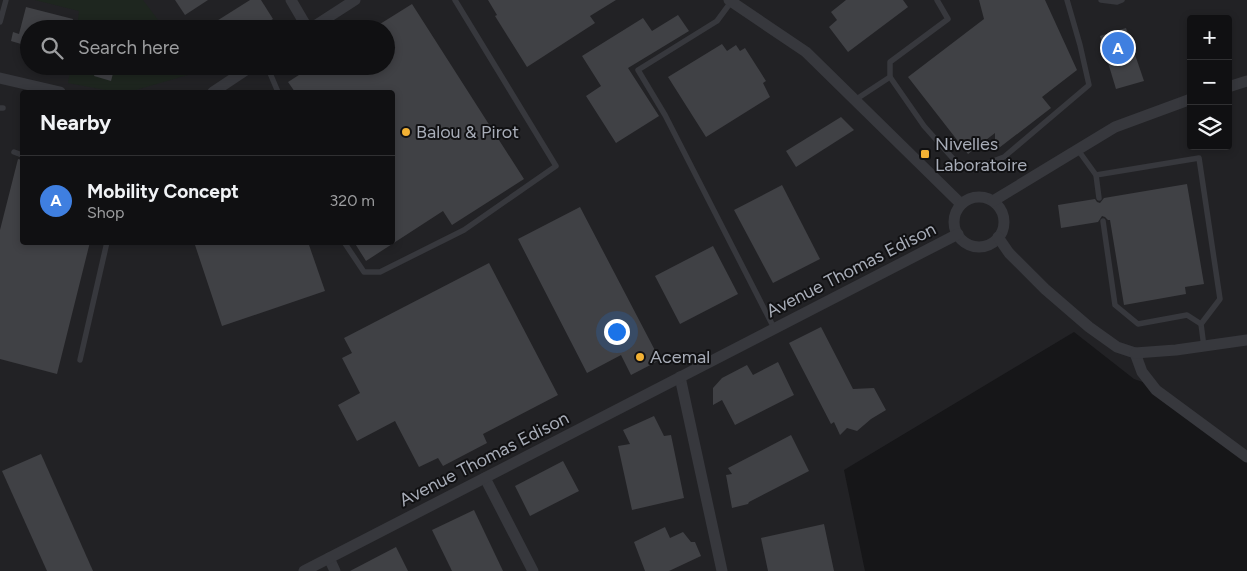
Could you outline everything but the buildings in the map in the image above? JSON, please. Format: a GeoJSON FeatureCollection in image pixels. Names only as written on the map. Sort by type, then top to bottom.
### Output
{"type":"FeatureCollection","features":[{"type":"Feature","properties":{"kind":"street"},"geometry":{"type":"LineString","coordinates":[[290,0],[303,20]]}},
{"type":"Feature","properties":{"kind":"street"},"geometry":{"type":"LineString","coordinates":[[323,20],[355,0]]}},
{"type":"Feature","properties":{"kind":"street"},"geometry":{"type":"LineString","coordinates":[[730,1],[806,52],[961,204]]}},
{"type":"Feature","properties":{"kind":"street"},"geometry":{"type":"LineString","coordinates":[[216,90],[238,75]]}},
{"type":"Feature","properties":{"kind":"street"},"geometry":{"type":"LineString","coordinates":[[0,78],[41,90]]}},
{"type":"Feature","properties":{"kind":"street"},"geometry":{"type":"LineString","coordinates":[[1232,86],[1247,81]]}},
{"type":"Feature","properties":{"kind":"street"},"geometry":{"type":"LineString","coordinates":[[993,201],[1115,128],[1187,101]]}},
{"type":"Feature","properties":{"kind":"street"},"geometry":{"type":"LineString","coordinates":[[977,197],[993,201],[1000,208],[1004,221],[1003,230],[993,242],[985,246],[968,244],[958,234],[954,220],[956,211],[961,204],[969,199],[977,197]]}},
{"type":"Feature","properties":{"kind":"street","name":"Avenue Thomas Edison"},"geometry":{"type":"LineString","coordinates":[[304,571],[958,234]]}},
{"type":"Feature","properties":{"kind":"street"},"geometry":{"type":"LineString","coordinates":[[998,237],[1009,253],[1045,289],[1089,327],[1117,347],[1135,352],[1204,347],[1247,340]]}},
{"type":"Feature","properties":{"kind":"street"},"geometry":{"type":"LineString","coordinates":[[1135,352],[1142,372],[1156,390],[1247,456]]}},
{"type":"Feature","properties":{"kind":"street"},"geometry":{"type":"LineString","coordinates":[[680,377],[722,571]]}},
{"type":"Feature","properties":{"kind":"street"},"geometry":{"type":"LineString","coordinates":[[485,478],[533,571]]}},
{"type":"Feature","properties":{"kind":"street"},"geometry":{"type":"LineString","coordinates":[[329,558],[335,571]]}},
{"type":"Feature","properties":{"kind":"lane"},"geometry":{"type":"LineString","coordinates":[[0,22],[6,0]]}},
{"type":"Feature","properties":{"kind":"lane"},"geometry":{"type":"LineString","coordinates":[[346,245],[364,272],[380,272],[464,230],[556,166],[455,0]]}},
{"type":"Feature","properties":{"kind":"lane"},"geometry":{"type":"LineString","coordinates":[[937,0],[948,19],[890,62],[890,77],[924,126],[956,162],[977,167],[1004,157],[1089,85],[1067,0]]}},
{"type":"Feature","properties":{"kind":"lane"},"geometry":{"type":"LineString","coordinates":[[1101,0],[1116,2],[1122,0]]}},
{"type":"Feature","properties":{"kind":"lane"},"geometry":{"type":"LineString","coordinates":[[730,1],[717,21],[638,70],[665,115],[772,324]]}},
{"type":"Feature","properties":{"kind":"lane"},"geometry":{"type":"LineString","coordinates":[[271,75],[277,90]]}},
{"type":"Feature","properties":{"kind":"lane"},"geometry":{"type":"LineString","coordinates":[[855,100],[890,77]]}},
{"type":"Feature","properties":{"kind":"lane"},"geometry":{"type":"LineString","coordinates":[[1078,150],[1096,175],[1099,198]]}},
{"type":"Feature","properties":{"kind":"lane"},"geometry":{"type":"LineString","coordinates":[[14,152],[20,154]]}},
{"type":"Feature","properties":{"kind":"lane"},"geometry":{"type":"LineString","coordinates":[[1096,175],[1199,158],[1220,299],[1201,324],[1204,347]]}},
{"type":"Feature","properties":{"kind":"lane"},"geometry":{"type":"LineString","coordinates":[[1103,221],[1115,304],[1138,324],[1187,315],[1201,324]]}},
{"type":"Feature","properties":{"kind":"lane"},"geometry":{"type":"LineString","coordinates":[[80,360],[106,245]]}},
{"type":"Feature","properties":{"kind":"shaded area"},"geometry":{"type":"Polygon","coordinates":[[[0,0],[1247,0],[1247,452],[1160,388],[1134,379],[1074,332],[844,470],[865,571],[0,571],[0,0]]]}},
{"type":"Feature","properties":{"kind":"shaded area"},"geometry":{"type":"Polygon","coordinates":[[[35,0],[143,0],[158,20],[78,20],[79,11],[35,0]]]}},
{"type":"Feature","properties":{"kind":"shaded area"},"geometry":{"type":"Polygon","coordinates":[[[69,75],[188,75],[136,90],[105,90],[68,83],[69,75]]]}},
{"type":"Feature","properties":{"kind":"place","name":"Mobility Concept"},"geometry":{"type":"Point","coordinates":[1118,48]}},
{"type":"Feature","properties":{"kind":"place","name":"Balou & Pirot"},"geometry":{"type":"Point","coordinates":[406,132]}},
{"type":"Feature","properties":{"kind":"place","name":"Nivelles Laboratoire"},"geometry":{"type":"Point","coordinates":[925,154]}},
{"type":"Feature","properties":{"kind":"place","name":"Acemal"},"geometry":{"type":"Point","coordinates":[640,357]}}]}
